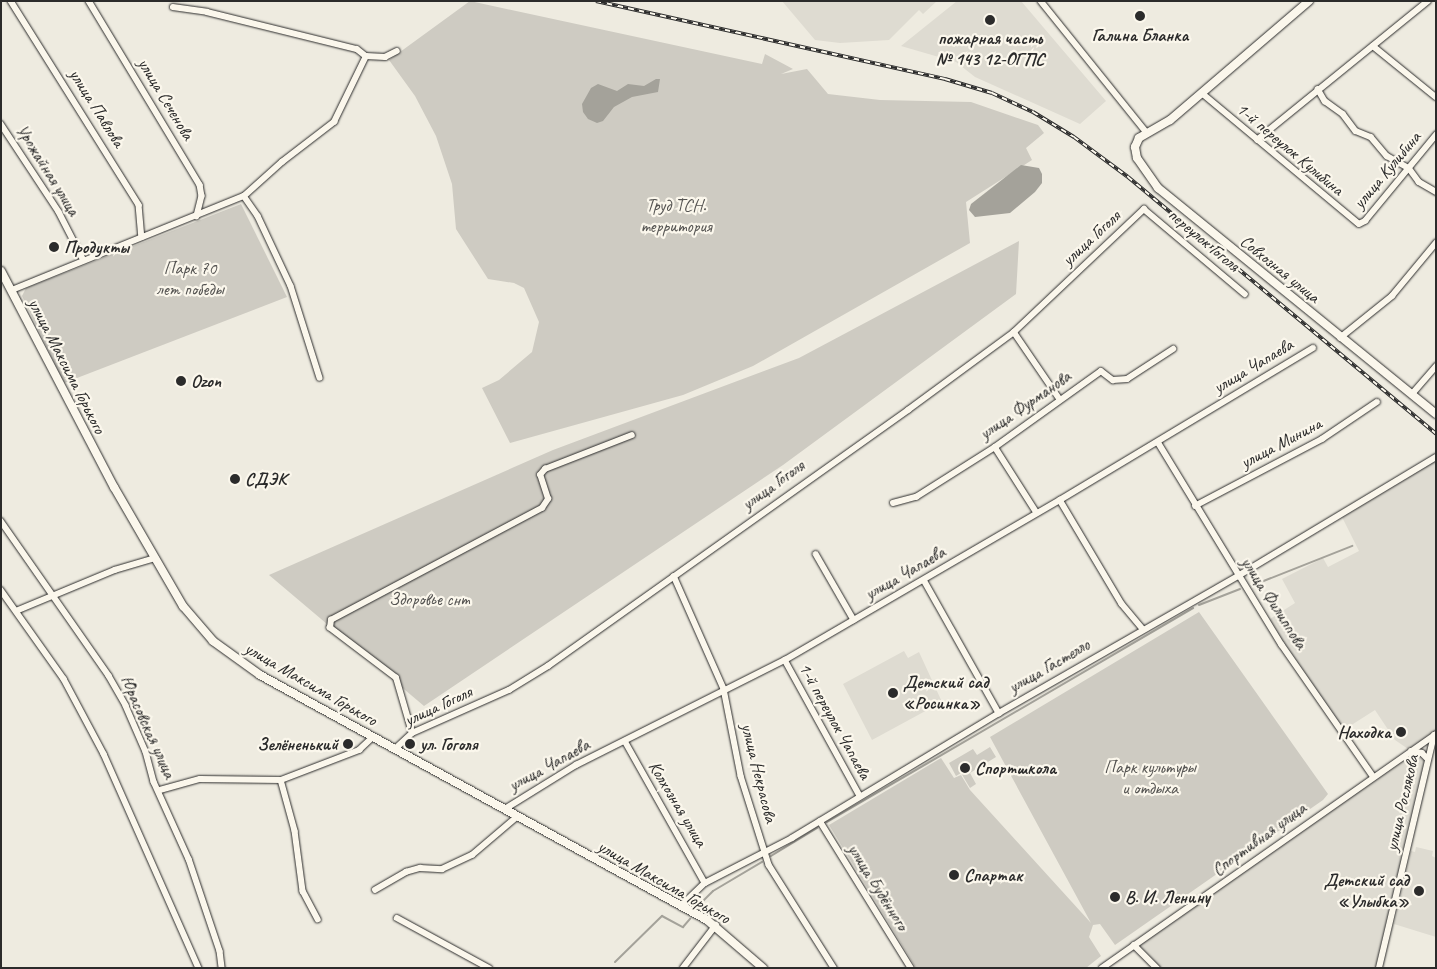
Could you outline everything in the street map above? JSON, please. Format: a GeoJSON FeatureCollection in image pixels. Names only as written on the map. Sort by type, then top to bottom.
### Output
{"type":"FeatureCollection","features":[{"type":"Feature","properties":{"kind":"street","name":"улица Павлова"},"geometry":{"type":"LineString","coordinates":[[11,1],[139,205],[142,236]]}},
{"type":"Feature","properties":{"kind":"street","name":"улица Сеченова"},"geometry":{"type":"LineString","coordinates":[[89,1],[200,185],[202,196],[196,216]]}},
{"type":"Feature","properties":{"kind":"street"},"geometry":{"type":"LineString","coordinates":[[1041,1],[1147,133],[1166,123],[1309,1]]}},
{"type":"Feature","properties":{"kind":"street"},"geometry":{"type":"LineString","coordinates":[[1257,140],[1428,1]]}},
{"type":"Feature","properties":{"kind":"street"},"geometry":{"type":"LineString","coordinates":[[173,7],[208,12],[352,48],[366,56],[385,57],[397,51]]}},
{"type":"Feature","properties":{"kind":"street"},"geometry":{"type":"LineString","coordinates":[[1373,46],[1436,97]]}},
{"type":"Feature","properties":{"kind":"street"},"geometry":{"type":"LineString","coordinates":[[12,290],[83,259],[244,196],[282,162],[334,122],[366,56]]}},
{"type":"Feature","properties":{"kind":"street"},"geometry":{"type":"LineString","coordinates":[[1318,89],[1325,101],[1343,114],[1356,131],[1371,137],[1387,156],[1409,168],[1419,182],[1436,192]]}},
{"type":"Feature","properties":{"kind":"street","name":"1-й переулок Кулибина"},"geometry":{"type":"LineString","coordinates":[[1202,93],[1352,221],[1361,224]]}},
{"type":"Feature","properties":{"kind":"street","name":"Урожайная улица"},"geometry":{"type":"LineString","coordinates":[[1,124],[59,212],[83,259]]}},
{"type":"Feature","properties":{"kind":"street","name":"Совхозная улица"},"geometry":{"type":"LineString","coordinates":[[1147,133],[1137,142],[1136,152],[1151,182],[1340,338],[1436,414]]}},
{"type":"Feature","properties":{"kind":"street","name":"улица Кулибина"},"geometry":{"type":"LineString","coordinates":[[1361,224],[1436,135]]}},
{"type":"Feature","properties":{"kind":"street"},"geometry":{"type":"LineString","coordinates":[[244,196],[255,210],[291,286],[320,378]]}},
{"type":"Feature","properties":{"kind":"street","name":"переулок Гоголя"},"geometry":{"type":"LineString","coordinates":[[1144,209],[1245,294]]}},
{"type":"Feature","properties":{"kind":"street","name":"улица Гоголя"},"geometry":{"type":"LineString","coordinates":[[395,749],[412,733],[520,684],[1014,332],[1144,209]]}},
{"type":"Feature","properties":{"kind":"street"},"geometry":{"type":"LineString","coordinates":[[1340,338],[1392,296],[1436,244]]}},
{"type":"Feature","properties":{"kind":"street","name":"улица Максима Горького"},"geometry":{"type":"LineString","coordinates":[[1,271],[86,439],[155,558],[191,617],[227,653],[260,675],[716,925],[763,968]]}},
{"type":"Feature","properties":{"kind":"street"},"geometry":{"type":"LineString","coordinates":[[1014,332],[1059,398]]}},
{"type":"Feature","properties":{"kind":"street","name":"улица Чапаева"},"geometry":{"type":"LineString","coordinates":[[505,809],[531,790],[785,660],[1060,500],[1313,348]]}},
{"type":"Feature","properties":{"kind":"street","name":"улица Фурманова"},"geometry":{"type":"LineString","coordinates":[[893,503],[916,497],[995,448],[1059,398],[1101,371],[1113,380],[1136,375],[1173,349]]}},
{"type":"Feature","properties":{"kind":"street"},"geometry":{"type":"LineString","coordinates":[[1412,394],[1436,366]]}},
{"type":"Feature","properties":{"kind":"street","name":"улица Минина"},"geometry":{"type":"LineString","coordinates":[[1195,506],[1322,439],[1377,402]]}},
{"type":"Feature","properties":{"kind":"street"},"geometry":{"type":"LineString","coordinates":[[412,733],[396,678],[330,628],[331,620],[542,508],[548,499],[540,475],[546,469],[632,435]]}},
{"type":"Feature","properties":{"kind":"street","name":"улица Филиппова"},"geometry":{"type":"LineString","coordinates":[[1158,442],[1238,576],[1373,776]]}},
{"type":"Feature","properties":{"kind":"street"},"geometry":{"type":"LineString","coordinates":[[995,448],[1037,513]]}},
{"type":"Feature","properties":{"kind":"street","name":"улица Гастелло"},"geometry":{"type":"LineString","coordinates":[[682,906],[705,883],[764,853],[820,821],[999,713],[1238,576],[1436,457]]}},
{"type":"Feature","properties":{"kind":"street"},"geometry":{"type":"LineString","coordinates":[[1060,500],[1122,604],[1143,629]]}},
{"type":"Feature","properties":{"kind":"street","name":"Юрасовская улица"},"geometry":{"type":"LineString","coordinates":[[1,521],[52,597],[109,676],[126,706],[215,934],[222,968]]}},
{"type":"Feature","properties":{"kind":"street"},"geometry":{"type":"LineString","coordinates":[[816,554],[854,620]]}},
{"type":"Feature","properties":{"kind":"street"},"geometry":{"type":"LineString","coordinates":[[16,611],[115,570],[155,558]]}},
{"type":"Feature","properties":{"kind":"street","name":"улица Некрасова"},"geometry":{"type":"LineString","coordinates":[[674,576],[724,690],[735,754],[764,853],[776,878],[834,968]]}},
{"type":"Feature","properties":{"kind":"street"},"geometry":{"type":"LineString","coordinates":[[924,580],[999,713]]}},
{"type":"Feature","properties":{"kind":"street"},"geometry":{"type":"LineString","coordinates":[[1,590],[64,679],[104,754],[199,968]]}},
{"type":"Feature","properties":{"kind":"street","name":"1-й переулок Чапаева"},"geometry":{"type":"LineString","coordinates":[[785,660],[860,796]]}},
{"type":"Feature","properties":{"kind":"street","name":"Спортивная улица"},"geometry":{"type":"LineString","coordinates":[[1102,968],[1373,776],[1435,735]]}},
{"type":"Feature","properties":{"kind":"street","name":"улица Рослякова"},"geometry":{"type":"LineString","coordinates":[[1379,968],[1427,758],[1435,735]]}},
{"type":"Feature","properties":{"kind":"street"},"geometry":{"type":"LineString","coordinates":[[160,790],[200,779],[281,780],[359,750],[373,737]]}},
{"type":"Feature","properties":{"kind":"street","name":"Колхозная улица"},"geometry":{"type":"LineString","coordinates":[[625,741],[646,782],[690,852],[705,883]]}},
{"type":"Feature","properties":{"kind":"street"},"geometry":{"type":"LineString","coordinates":[[1411,751],[1422,753],[1427,758]]}},
{"type":"Feature","properties":{"kind":"street"},"geometry":{"type":"LineString","coordinates":[[281,780],[295,831],[303,891],[318,919]]}},
{"type":"Feature","properties":{"kind":"street"},"geometry":{"type":"LineString","coordinates":[[375,890],[406,872],[420,868],[442,869],[472,855],[518,816]]}},
{"type":"Feature","properties":{"kind":"street","name":"улица Будённого"},"geometry":{"type":"LineString","coordinates":[[820,821],[911,968]]}},
{"type":"Feature","properties":{"kind":"street"},"geometry":{"type":"LineString","coordinates":[[397,918],[488,968]]}},
{"type":"Feature","properties":{"kind":"street"},"geometry":{"type":"LineString","coordinates":[[683,968],[716,925]]}},
{"type":"Feature","properties":{"kind":"street"},"geometry":{"type":"LineString","coordinates":[[1134,946],[1157,968]]}},
{"type":"Feature","properties":{"kind":"shaded area"},"geometry":{"type":"Polygon","coordinates":[[[782,1],[937,1],[923,14],[919,10],[889,40],[840,43],[815,40],[782,1]]]}},
{"type":"Feature","properties":{"kind":"shaded area"},"geometry":{"type":"Polygon","coordinates":[[[957,1],[1021,1],[1106,101],[1080,124],[975,77],[956,62],[901,46],[957,1]]]}},
{"type":"Feature","properties":{"kind":"shaded area"},"geometry":{"type":"Polygon","coordinates":[[[656,79],[660,79],[658,92],[632,97],[614,107],[603,121],[597,123],[588,119],[583,112],[582,104],[591,88],[598,84],[617,91],[628,84],[644,86],[656,79]]]}},
{"type":"Feature","properties":{"kind":"shaded area"},"geometry":{"type":"Polygon","coordinates":[[[1021,165],[1039,168],[1042,174],[1042,183],[1035,192],[1010,213],[975,217],[969,210],[971,204],[1021,165]]]}},
{"type":"Feature","properties":{"kind":"shaded area"},"geometry":{"type":"Polygon","coordinates":[[[1436,457],[1436,734],[1412,751],[1427,758],[1379,968],[1157,968],[1134,945],[1411,751],[1395,740],[1375,710],[1342,731],[1267,621],[1295,603],[1282,579],[1323,558],[1328,567],[1359,551],[1341,515],[1436,457]]]}},
{"type":"Feature","properties":{"kind":"shaded area","name":"Детский сад «Росинка»"},"geometry":{"type":"Polygon","coordinates":[[[904,651],[908,658],[919,652],[942,702],[872,740],[843,684],[904,651]]]}},
{"type":"Feature","properties":{"kind":"shaded area","name":"Детский сад «Улыбка»"},"geometry":{"type":"Polygon","coordinates":[[[1416,847],[1433,851],[1432,856],[1436,858],[1436,937],[1394,924],[1411,851],[1415,852],[1416,847]]]}},
{"type":"Feature","properties":{"kind":"green space","name":"Труд ТСН. территория"},"geometry":{"type":"Polygon","coordinates":[[[470,1],[762,64],[765,54],[793,69],[781,74],[807,69],[828,94],[880,100],[971,102],[1038,125],[1044,133],[1026,148],[1032,160],[966,202],[970,243],[753,366],[683,395],[510,443],[482,388],[499,380],[532,352],[539,322],[524,288],[514,283],[488,279],[456,229],[452,184],[436,136],[415,96],[389,60],[470,1]]]}},
{"type":"Feature","properties":{"kind":"green space","name":"Парк 70 лет победы"},"geometry":{"type":"Polygon","coordinates":[[[241,204],[287,297],[64,383],[22,296],[26,288],[241,204]]]}},
{"type":"Feature","properties":{"kind":"green space","name":"Здоровье снт"},"geometry":{"type":"Polygon","coordinates":[[[1019,241],[1016,294],[783,465],[424,706],[269,575],[553,450],[799,358],[1019,241]]]}},
{"type":"Feature","properties":{"kind":"green space","name":"Парк культуры и отдыха"},"geometry":{"type":"Polygon","coordinates":[[[1199,612],[1328,794],[1323,800],[1115,945],[1100,924],[1093,925],[1089,937],[1101,956],[1086,968],[916,968],[829,825],[941,758],[954,778],[961,775],[970,790],[1091,923],[990,737],[1199,612]]]}},
{"type":"Feature","properties":{"kind":"green space","name":"Спортшкола"},"geometry":{"type":"Polygon","coordinates":[[[990,747],[996,757],[970,773],[976,784],[970,788],[961,773],[956,776],[949,763],[973,749],[977,755],[990,747]]]}},
{"type":"Feature","properties":{"kind":"waterway"},"geometry":{"type":"LineString","coordinates":[[1251,586],[1352,546]]}},
{"type":"Feature","properties":{"kind":"waterway"},"geometry":{"type":"LineString","coordinates":[[1199,605],[1240,589]]}},
{"type":"Feature","properties":{"kind":"waterway"},"geometry":{"type":"LineString","coordinates":[[827,822],[1193,608]]}},
{"type":"Feature","properties":{"kind":"waterway"},"geometry":{"type":"LineString","coordinates":[[771,856],[817,828]]}},
{"type":"Feature","properties":{"kind":"waterway"},"geometry":{"type":"LineString","coordinates":[[701,903],[713,891],[762,862]]}},
{"type":"Feature","properties":{"kind":"waterway"},"geometry":{"type":"LineString","coordinates":[[615,962],[662,916],[683,927],[690,919]]}},
{"type":"Feature","properties":{"kind":"railway"},"geometry":{"type":"LineString","coordinates":[[596,1],[945,79],[992,93],[1033,112],[1074,137],[1128,177],[1436,434]]}},
{"type":"Feature","properties":{"kind":"place","name":"Галина Бланка"},"geometry":{"type":"Point","coordinates":[1140,16]}},
{"type":"Feature","properties":{"kind":"place","name":"пожарная часть № 143 12-ОГПС"},"geometry":{"type":"Point","coordinates":[990,20]}},
{"type":"Feature","properties":{"kind":"place","name":"Продукты"},"geometry":{"type":"Point","coordinates":[54,247]}},
{"type":"Feature","properties":{"kind":"place","name":"Ozon"},"geometry":{"type":"Point","coordinates":[181,381]}},
{"type":"Feature","properties":{"kind":"place","name":"СДЭК"},"geometry":{"type":"Point","coordinates":[235,479]}},
{"type":"Feature","properties":{"kind":"place","name":"Детский сад «Росинка»"},"geometry":{"type":"Point","coordinates":[893,693]}},
{"type":"Feature","properties":{"kind":"place","name":"Находка"},"geometry":{"type":"Point","coordinates":[1401,732]}},
{"type":"Feature","properties":{"kind":"place","name":"Зелёненький"},"geometry":{"type":"Point","coordinates":[348,744]}},
{"type":"Feature","properties":{"kind":"place","name":"ул. Гоголя"},"geometry":{"type":"Point","coordinates":[410,744]}},
{"type":"Feature","properties":{"kind":"place","name":"Спортшкола"},"geometry":{"type":"Point","coordinates":[965,768]}},
{"type":"Feature","properties":{"kind":"place","name":"Спартак"},"geometry":{"type":"Point","coordinates":[954,875]}},
{"type":"Feature","properties":{"kind":"place","name":"Детский сад «Улыбка»"},"geometry":{"type":"Point","coordinates":[1419,891]}},
{"type":"Feature","properties":{"kind":"place","name":"В. И. Ленину"},"geometry":{"type":"Point","coordinates":[1115,897]}}]}
